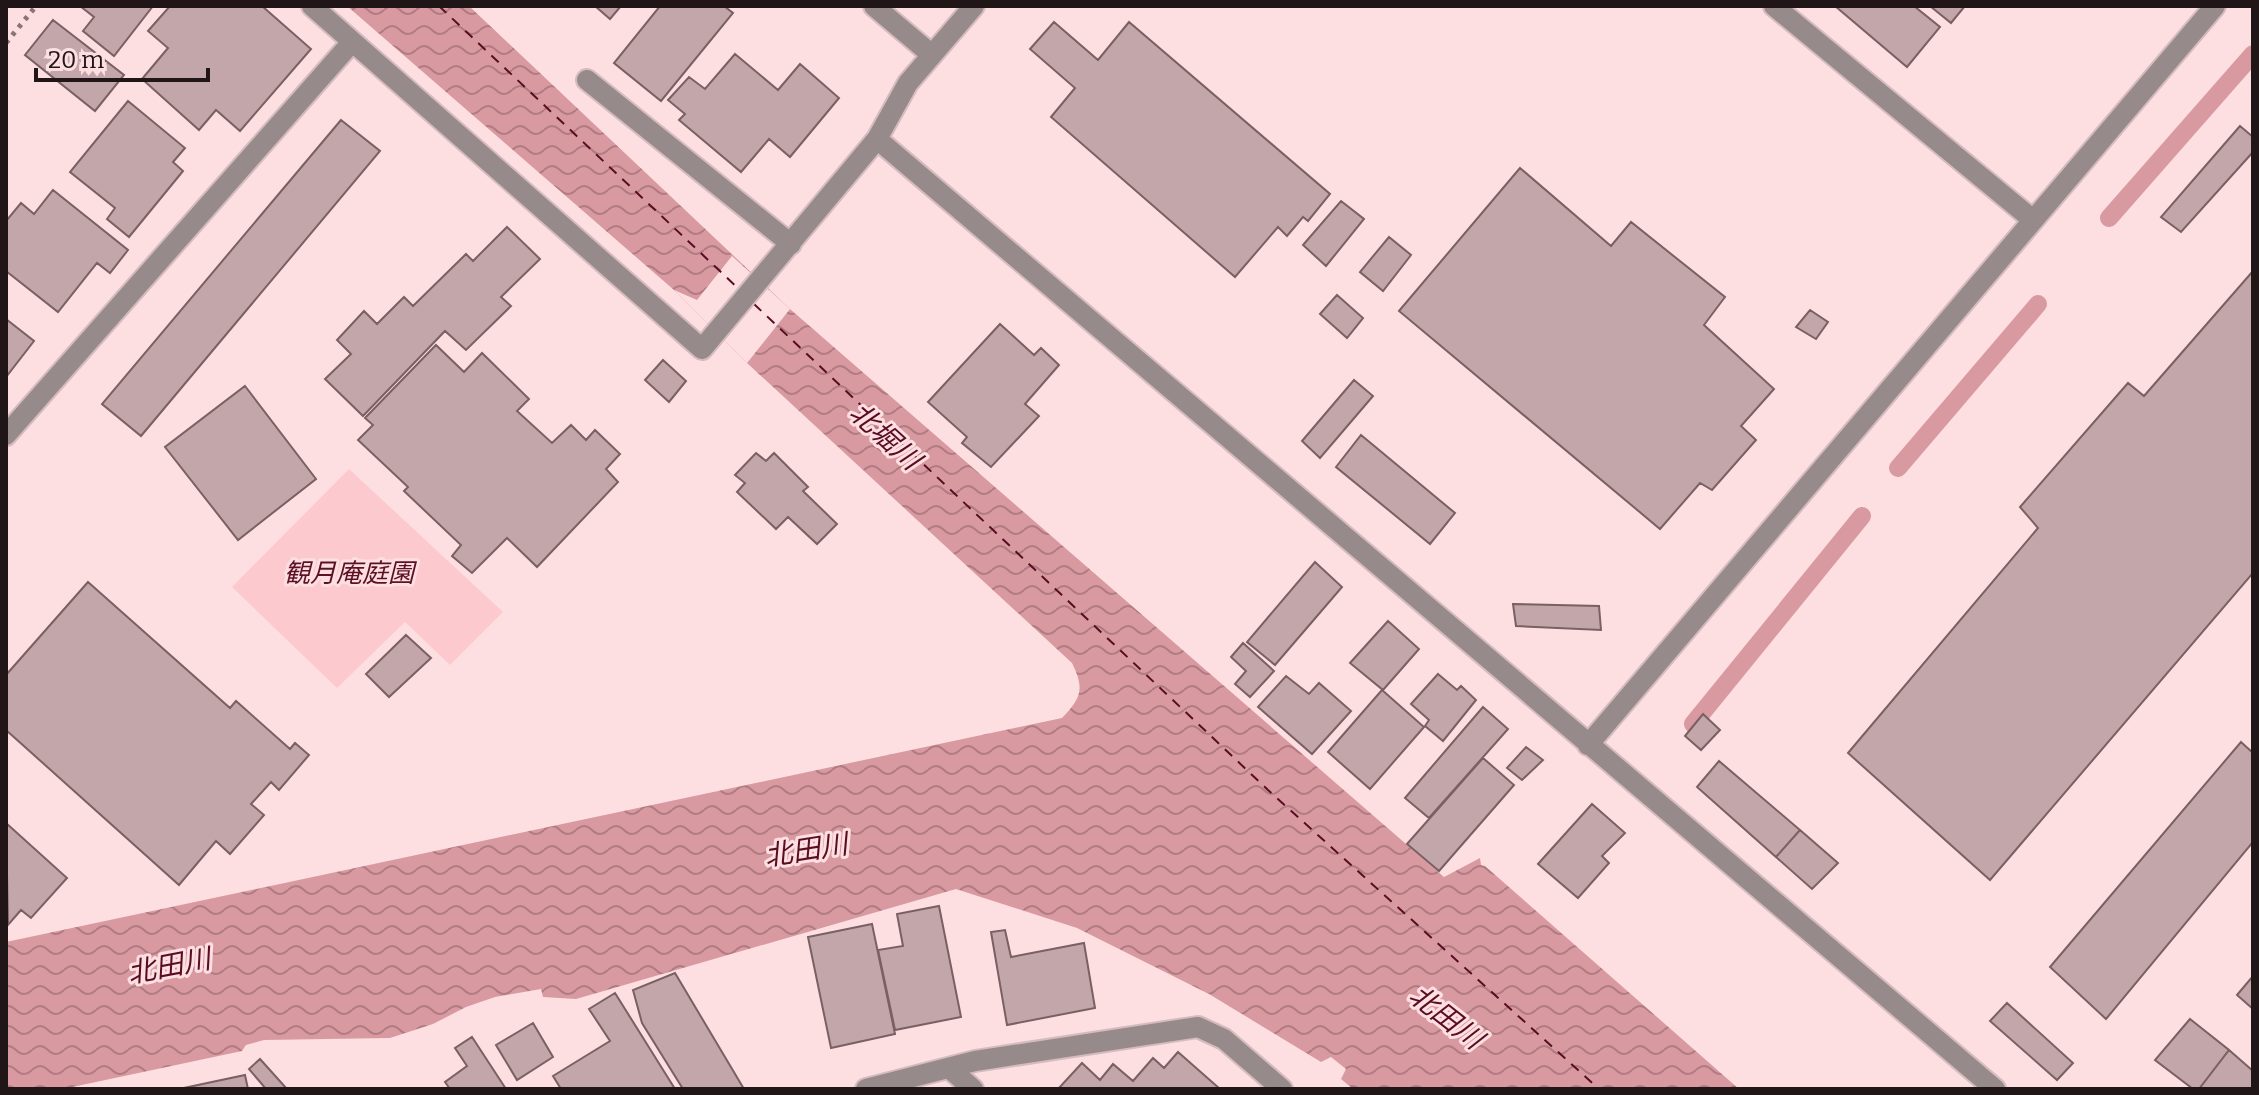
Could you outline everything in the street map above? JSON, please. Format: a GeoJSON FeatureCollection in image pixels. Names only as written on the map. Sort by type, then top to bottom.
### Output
{"type":"FeatureCollection","features":[{"type":"Feature","properties":{"kind":"street"},"geometry":{"type":"LineString","coordinates":[[312,6],[702,349],[877,139],[908,83],[974,6]]}},
{"type":"Feature","properties":{"kind":"street"},"geometry":{"type":"LineString","coordinates":[[874,6],[932,55]]}},
{"type":"Feature","properties":{"kind":"street"},"geometry":{"type":"LineString","coordinates":[[1774,6],[2033,220]]}},
{"type":"Feature","properties":{"kind":"street"},"geometry":{"type":"LineString","coordinates":[[1588,745],[2215,6]]}},
{"type":"Feature","properties":{"kind":"street"},"geometry":{"type":"LineString","coordinates":[[6,435],[352,42]]}},
{"type":"Feature","properties":{"kind":"street"},"geometry":{"type":"LineString","coordinates":[[587,80],[791,244]]}},
{"type":"Feature","properties":{"kind":"street"},"geometry":{"type":"LineString","coordinates":[[877,139],[1995,1089]]}},
{"type":"Feature","properties":{"kind":"street"},"geometry":{"type":"LineString","coordinates":[[866,1089],[975,1061],[1198,1027],[1224,1039],[1282,1089]]}},
{"type":"Feature","properties":{"kind":"street"},"geometry":{"type":"LineString","coordinates":[[949,1068],[973,1089]]}},
{"type":"Feature","properties":{"kind":"path"},"geometry":{"type":"LineString","coordinates":[[6,43],[36,6]]}},
{"type":"Feature","properties":{"kind":"green space","name":"観月庵庭園"},"geometry":{"type":"Polygon","coordinates":[[[349,469],[503,612],[450,665],[405,622],[337,688],[232,587],[349,469]]]}},
{"type":"Feature","properties":{"kind":"water"},"geometry":{"type":"Polygon","coordinates":[[[347,6],[469,6],[790,309],[1444,877],[1480,858],[1481,865],[1739,1089],[1353,1089],[1341,1079],[1346,1069],[1331,1057],[1321,1062],[1209,994],[1077,928],[956,889],[576,999],[543,997],[541,989],[495,997],[466,1007],[433,1024],[390,1038],[264,1040],[246,1045],[242,1051],[63,1089],[6,1089],[6,942],[1062,718],[1079,693],[1079,680],[1072,663],[747,363],[674,290],[347,6]]]}},
{"type":"Feature","properties":{"kind":"pier"},"geometry":{"type":"Polygon","coordinates":[[[732,256],[790,309],[747,363],[674,290],[697,300],[732,256]]]}},
{"type":"Feature","properties":{"kind":"building"},"geometry":{"type":"Polygon","coordinates":[[[80,6],[153,6],[114,56],[83,31],[94,17],[80,6]]]}},
{"type":"Feature","properties":{"kind":"building"},"geometry":{"type":"Polygon","coordinates":[[[170,6],[262,6],[311,49],[240,131],[216,110],[199,130],[142,79],[168,48],[148,31],[170,6]]]}},
{"type":"Feature","properties":{"kind":"building"},"geometry":{"type":"Polygon","coordinates":[[[595,6],[621,6],[610,19],[595,6]]]}},
{"type":"Feature","properties":{"kind":"building"},"geometry":{"type":"Polygon","coordinates":[[[660,6],[724,6],[733,13],[661,101],[614,63],[660,6]]]}},
{"type":"Feature","properties":{"kind":"building"},"geometry":{"type":"Polygon","coordinates":[[[1835,6],[1914,6],[1940,27],[1907,67],[1835,6]]]}},
{"type":"Feature","properties":{"kind":"building"},"geometry":{"type":"Polygon","coordinates":[[[1930,6],[1965,6],[1951,23],[1930,6]]]}},
{"type":"Feature","properties":{"kind":"building"},"geometry":{"type":"Polygon","coordinates":[[[53,20],[124,75],[95,111],[25,55],[53,20]]]}},
{"type":"Feature","properties":{"kind":"building"},"geometry":{"type":"Polygon","coordinates":[[[1054,22],[1098,60],[1129,22],[1330,194],[1308,221],[1303,217],[1287,236],[1278,227],[1235,277],[1051,117],[1075,88],[1030,49],[1054,22]]]}},
{"type":"Feature","properties":{"kind":"building"},"geometry":{"type":"Polygon","coordinates":[[[735,54],[778,90],[800,64],[839,98],[790,157],[769,139],[741,172],[679,120],[685,114],[668,100],[689,77],[705,89],[735,54]]]}},
{"type":"Feature","properties":{"kind":"building"},"geometry":{"type":"Polygon","coordinates":[[[128,101],[185,148],[173,162],[183,171],[129,237],[107,219],[115,208],[70,172],[128,101]]]}},
{"type":"Feature","properties":{"kind":"building"},"geometry":{"type":"Polygon","coordinates":[[[341,120],[380,151],[141,436],[102,404],[341,120]]]}},
{"type":"Feature","properties":{"kind":"building"},"geometry":{"type":"Polygon","coordinates":[[[2240,126],[2253,137],[2253,152],[2181,232],[2161,217],[2240,126]]]}},
{"type":"Feature","properties":{"kind":"building"},"geometry":{"type":"Polygon","coordinates":[[[1520,168],[1611,246],[1631,222],[1725,297],[1704,325],[1774,389],[1741,426],[1756,440],[1712,490],[1700,483],[1660,529],[1399,311],[1520,168]]]}},
{"type":"Feature","properties":{"kind":"building"},"geometry":{"type":"Polygon","coordinates":[[[53,190],[128,250],[110,273],[97,263],[58,312],[6,271],[6,221],[21,203],[34,214],[53,190]]]}},
{"type":"Feature","properties":{"kind":"building"},"geometry":{"type":"Polygon","coordinates":[[[1341,201],[1364,219],[1326,266],[1303,245],[1341,201]]]}},
{"type":"Feature","properties":{"kind":"building"},"geometry":{"type":"Polygon","coordinates":[[[507,227],[540,259],[501,297],[511,306],[466,350],[445,331],[363,416],[325,379],[351,354],[337,340],[364,311],[377,324],[404,297],[413,306],[466,254],[473,261],[507,227]]]}},
{"type":"Feature","properties":{"kind":"building"},"geometry":{"type":"Polygon","coordinates":[[[1389,237],[1411,255],[1383,291],[1360,272],[1389,237]]]}},
{"type":"Feature","properties":{"kind":"building"},"geometry":{"type":"Polygon","coordinates":[[[2253,271],[2253,573],[1990,880],[1848,753],[2038,528],[2020,507],[2128,383],[2144,396],[2253,271]]]}},
{"type":"Feature","properties":{"kind":"building"},"geometry":{"type":"Polygon","coordinates":[[[1337,295],[1363,318],[1347,338],[1320,314],[1337,295]]]}},
{"type":"Feature","properties":{"kind":"building"},"geometry":{"type":"Polygon","coordinates":[[[1810,310],[1828,322],[1816,339],[1796,327],[1810,310]]]}},
{"type":"Feature","properties":{"kind":"building"},"geometry":{"type":"Polygon","coordinates":[[[6,319],[34,341],[6,377],[6,319]]]}},
{"type":"Feature","properties":{"kind":"building"},"geometry":{"type":"Polygon","coordinates":[[[1000,324],[1034,355],[1041,348],[1059,365],[1025,404],[1039,416],[991,467],[962,443],[967,437],[928,402],[1000,324]]]}},
{"type":"Feature","properties":{"kind":"building"},"geometry":{"type":"Polygon","coordinates":[[[436,345],[464,372],[482,353],[529,399],[517,411],[552,443],[571,425],[586,440],[595,430],[620,454],[606,469],[618,482],[537,567],[507,538],[472,573],[452,556],[461,545],[404,491],[408,487],[358,440],[373,425],[365,418],[436,345]]]}},
{"type":"Feature","properties":{"kind":"building"},"geometry":{"type":"Polygon","coordinates":[[[663,360],[686,381],[669,402],[645,380],[663,360]]]}},
{"type":"Feature","properties":{"kind":"building"},"geometry":{"type":"Polygon","coordinates":[[[1354,380],[1373,396],[1320,458],[1302,441],[1354,380]]]}},
{"type":"Feature","properties":{"kind":"building"},"geometry":{"type":"Polygon","coordinates":[[[245,386],[316,479],[238,540],[165,447],[245,386]]]}},
{"type":"Feature","properties":{"kind":"building"},"geometry":{"type":"Polygon","coordinates":[[[1361,435],[1455,513],[1430,544],[1336,467],[1361,435]]]}},
{"type":"Feature","properties":{"kind":"building"},"geometry":{"type":"Polygon","coordinates":[[[756,453],[766,461],[774,453],[808,487],[803,491],[837,524],[817,544],[788,517],[776,529],[737,492],[745,483],[735,475],[756,453]]]}},
{"type":"Feature","properties":{"kind":"building"},"geometry":{"type":"Polygon","coordinates":[[[1315,562],[1342,587],[1275,665],[1247,642],[1315,562]]]}},
{"type":"Feature","properties":{"kind":"building"},"geometry":{"type":"Polygon","coordinates":[[[88,582],[230,708],[236,701],[290,749],[295,743],[309,755],[279,790],[271,782],[251,804],[264,815],[230,854],[216,841],[179,885],[6,730],[6,675],[88,582]]]}},
{"type":"Feature","properties":{"kind":"building"},"geometry":{"type":"Polygon","coordinates":[[[1513,604],[1599,606],[1601,630],[1516,626],[1513,604]]]}},
{"type":"Feature","properties":{"kind":"building"},"geometry":{"type":"Polygon","coordinates":[[[1388,621],[1419,649],[1383,690],[1350,663],[1388,621]]]}},
{"type":"Feature","properties":{"kind":"building"},"geometry":{"type":"Polygon","coordinates":[[[406,635],[431,658],[389,697],[366,674],[406,635]]]}},
{"type":"Feature","properties":{"kind":"building"},"geometry":{"type":"Polygon","coordinates":[[[1243,643],[1274,671],[1250,697],[1235,684],[1246,671],[1231,657],[1243,643]]]}},
{"type":"Feature","properties":{"kind":"building"},"geometry":{"type":"Polygon","coordinates":[[[1438,674],[1457,690],[1461,686],[1476,700],[1443,741],[1425,726],[1429,720],[1411,704],[1438,674]]]}},
{"type":"Feature","properties":{"kind":"building"},"geometry":{"type":"Polygon","coordinates":[[[1286,676],[1309,694],[1319,683],[1351,711],[1312,754],[1258,707],[1286,676]]]}},
{"type":"Feature","properties":{"kind":"building"},"geometry":{"type":"Polygon","coordinates":[[[1382,690],[1424,727],[1370,789],[1328,752],[1382,690]]]}},
{"type":"Feature","properties":{"kind":"building"},"geometry":{"type":"Polygon","coordinates":[[[1483,707],[1508,729],[1429,818],[1405,798],[1483,707]]]}},
{"type":"Feature","properties":{"kind":"building"},"geometry":{"type":"Polygon","coordinates":[[[1703,714],[1720,730],[1701,750],[1685,736],[1703,714]]]}},
{"type":"Feature","properties":{"kind":"building"},"geometry":{"type":"Polygon","coordinates":[[[2241,742],[2253,753],[2253,842],[2106,1019],[2050,967],[2241,742]]]}},
{"type":"Feature","properties":{"kind":"building"},"geometry":{"type":"Polygon","coordinates":[[[1526,747],[1543,760],[1522,780],[1507,768],[1526,747]]]}},
{"type":"Feature","properties":{"kind":"building"},"geometry":{"type":"Polygon","coordinates":[[[1483,758],[1514,785],[1439,871],[1407,844],[1483,758]]]}},
{"type":"Feature","properties":{"kind":"building"},"geometry":{"type":"Polygon","coordinates":[[[1719,761],[1800,830],[1776,857],[1697,787],[1719,761]]]}},
{"type":"Feature","properties":{"kind":"building"},"geometry":{"type":"Polygon","coordinates":[[[1592,804],[1625,833],[1602,856],[1609,863],[1578,898],[1538,864],[1592,804]]]}},
{"type":"Feature","properties":{"kind":"building"},"geometry":{"type":"Polygon","coordinates":[[[6,823],[67,878],[31,918],[21,910],[8,925],[6,823]]]}},
{"type":"Feature","properties":{"kind":"building"},"geometry":{"type":"Polygon","coordinates":[[[1800,830],[1838,863],[1812,889],[1776,857],[1800,830]]]}},
{"type":"Feature","properties":{"kind":"building"},"geometry":{"type":"Polygon","coordinates":[[[939,906],[961,1017],[895,1030],[878,950],[903,946],[897,914],[939,906]]]}},
{"type":"Feature","properties":{"kind":"building"},"geometry":{"type":"Polygon","coordinates":[[[872,924],[895,1034],[831,1048],[808,937],[872,924]]]}},
{"type":"Feature","properties":{"kind":"building"},"geometry":{"type":"Polygon","coordinates":[[[1005,930],[1011,957],[1084,943],[1095,1008],[1007,1025],[991,932],[1005,930]]]}},
{"type":"Feature","properties":{"kind":"building"},"geometry":{"type":"Polygon","coordinates":[[[675,973],[744,1089],[683,1089],[642,1023],[633,990],[675,973]]]}},
{"type":"Feature","properties":{"kind":"building"},"geometry":{"type":"Polygon","coordinates":[[[2253,976],[2253,1009],[2237,995],[2253,976]]]}},
{"type":"Feature","properties":{"kind":"building"},"geometry":{"type":"Polygon","coordinates":[[[615,993],[675,1089],[561,1089],[553,1076],[610,1041],[589,1009],[615,993]]]}},
{"type":"Feature","properties":{"kind":"building"},"geometry":{"type":"Polygon","coordinates":[[[2007,1003],[2073,1063],[2057,1080],[1990,1021],[2007,1003]]]}},
{"type":"Feature","properties":{"kind":"building"},"geometry":{"type":"Polygon","coordinates":[[[2190,1019],[2229,1050],[2199,1089],[2193,1089],[2155,1060],[2190,1019]]]}},
{"type":"Feature","properties":{"kind":"building"},"geometry":{"type":"Polygon","coordinates":[[[533,1023],[553,1057],[517,1080],[496,1045],[533,1023]]]}},
{"type":"Feature","properties":{"kind":"building"},"geometry":{"type":"Polygon","coordinates":[[[472,1037],[506,1089],[450,1089],[445,1082],[467,1066],[455,1048],[472,1037]]]}},
{"type":"Feature","properties":{"kind":"building"},"geometry":{"type":"Polygon","coordinates":[[[2229,1050],[2253,1071],[2253,1089],[2199,1089],[2229,1050]]]}},
{"type":"Feature","properties":{"kind":"building"},"geometry":{"type":"Polygon","coordinates":[[[1178,1052],[1220,1089],[1058,1089],[1082,1063],[1100,1080],[1113,1064],[1133,1081],[1153,1058],[1164,1068],[1178,1052]]]}},
{"type":"Feature","properties":{"kind":"building"},"geometry":{"type":"Polygon","coordinates":[[[260,1059],[287,1089],[266,1089],[249,1069],[260,1059]]]}},
{"type":"Feature","properties":{"kind":"building"},"geometry":{"type":"Polygon","coordinates":[[[245,1075],[248,1089],[179,1089],[245,1075]]]}},
{"type":"Feature","properties":{"kind":"waterway"},"geometry":{"type":"LineString","coordinates":[[2109,218],[2253,54]]}},
{"type":"Feature","properties":{"kind":"waterway"},"geometry":{"type":"LineString","coordinates":[[1898,468],[2038,304]]}},
{"type":"Feature","properties":{"kind":"waterway"},"geometry":{"type":"LineString","coordinates":[[1693,724],[1862,516]]}},
{"type":"Feature","properties":{"kind":"ferry route"},"geometry":{"type":"LineString","coordinates":[[439,6],[741,291]]}},
{"type":"Feature","properties":{"kind":"ferry route"},"geometry":{"type":"LineString","coordinates":[[754,304],[1268,790],[1599,1089]]}},
{"type":"Feature","properties":{"kind":"water label","name":"北堀川"},"geometry":{"type":"Point","coordinates":[885,436]}},
{"type":"Feature","properties":{"kind":"water label","name":"北田川"},"geometry":{"type":"Point","coordinates":[806,850]}},
{"type":"Feature","properties":{"kind":"water label","name":"北田川"},"geometry":{"type":"Point","coordinates":[169,966]}},
{"type":"Feature","properties":{"kind":"water label","name":"北田川"},"geometry":{"type":"Point","coordinates":[1446,1017]}}]}
